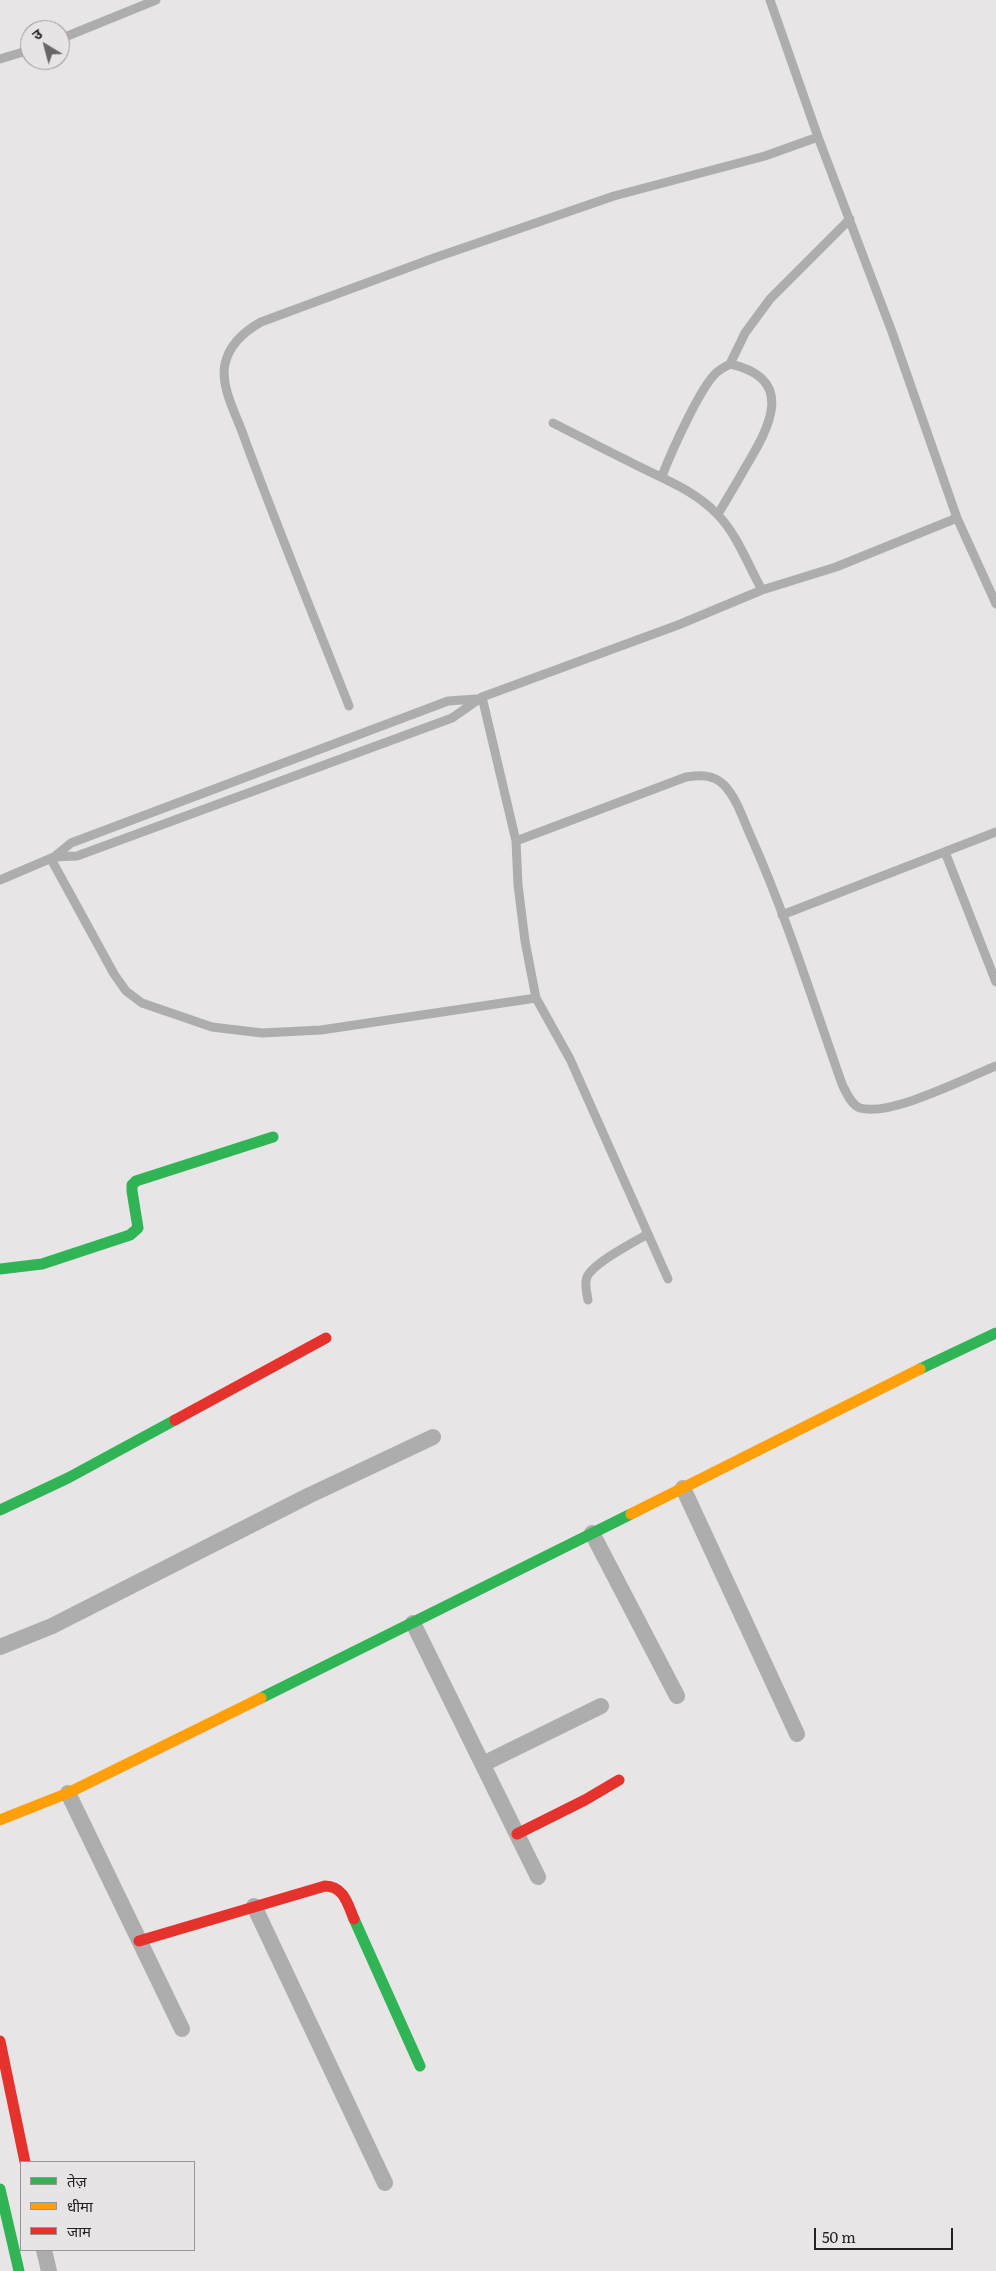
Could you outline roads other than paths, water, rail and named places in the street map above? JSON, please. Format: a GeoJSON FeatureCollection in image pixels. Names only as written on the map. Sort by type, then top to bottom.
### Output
{"type":"FeatureCollection","features":[{"type":"Feature","properties":{"kind":"main road"},"geometry":{"type":"LineString","coordinates":[[0,1269],[42,1264],[122,1239],[138,1228],[132,1191],[132,1185],[136,1181],[273,1137]]}},
{"type":"Feature","properties":{"kind":"main road"},"geometry":{"type":"LineString","coordinates":[[0,1820],[68,1793],[996,1333]]}},
{"type":"Feature","properties":{"kind":"main road"},"geometry":{"type":"LineString","coordinates":[[0,1510],[68,1478],[326,1338]]}},
{"type":"Feature","properties":{"kind":"main road"},"geometry":{"type":"LineString","coordinates":[[517,1834],[585,1800],[619,1780]]}},
{"type":"Feature","properties":{"kind":"main road"},"geometry":{"type":"LineString","coordinates":[[139,1941],[328,1885],[336,1887],[343,1894],[420,2066]]}},
{"type":"Feature","properties":{"kind":"main road"},"geometry":{"type":"LineString","coordinates":[[0,2042],[25,2161]]}},
{"type":"Feature","properties":{"kind":"main road"},"geometry":{"type":"LineString","coordinates":[[0,2189],[18,2271]]}},
{"type":"Feature","properties":{"kind":"street"},"geometry":{"type":"LineString","coordinates":[[0,1647],[52,1626],[308,1496],[433,1437]]}},
{"type":"Feature","properties":{"kind":"street"},"geometry":{"type":"LineString","coordinates":[[683,1488],[797,1734]]}},
{"type":"Feature","properties":{"kind":"street"},"geometry":{"type":"LineString","coordinates":[[592,1533],[678,1696]]}},
{"type":"Feature","properties":{"kind":"street"},"geometry":{"type":"LineString","coordinates":[[413,1622],[538,1877]]}},
{"type":"Feature","properties":{"kind":"street"},"geometry":{"type":"LineString","coordinates":[[483,1764],[601,1706]]}},
{"type":"Feature","properties":{"kind":"street"},"geometry":{"type":"LineString","coordinates":[[68,1793],[182,2029]]}},
{"type":"Feature","properties":{"kind":"street"},"geometry":{"type":"LineString","coordinates":[[254,1906],[385,2183]]}},
{"type":"Feature","properties":{"kind":"street"},"geometry":{"type":"LineString","coordinates":[[44,2251],[49,2271]]}},
{"type":"Feature","properties":{"kind":"lane"},"geometry":{"type":"LineString","coordinates":[[70,35],[156,0]]}},
{"type":"Feature","properties":{"kind":"lane"},"geometry":{"type":"LineString","coordinates":[[770,0],[957,518],[996,604]]}},
{"type":"Feature","properties":{"kind":"lane"},"geometry":{"type":"LineString","coordinates":[[0,59],[20,53]]}},
{"type":"Feature","properties":{"kind":"lane"},"geometry":{"type":"LineString","coordinates":[[349,706],[256,468],[225,383],[225,364],[233,346],[248,330],[261,322],[434,258],[614,196],[765,156],[818,137]]}},
{"type":"Feature","properties":{"kind":"lane"},"geometry":{"type":"LineString","coordinates":[[662,476],[670,456],[707,384],[717,372],[730,364],[745,333],[770,299],[850,219]]}},
{"type":"Feature","properties":{"kind":"lane"},"geometry":{"type":"LineString","coordinates":[[718,514],[765,435],[772,407],[771,393],[760,377],[745,367],[730,364]]}},
{"type":"Feature","properties":{"kind":"lane"},"geometry":{"type":"LineString","coordinates":[[553,423],[662,476],[701,500],[718,514],[730,531],[762,590]]}},
{"type":"Feature","properties":{"kind":"lane"},"geometry":{"type":"LineString","coordinates":[[0,880],[52,858],[71,843],[448,701],[480,698],[678,625],[762,590],[836,567],[957,518]]}},
{"type":"Feature","properties":{"kind":"lane"},"geometry":{"type":"LineString","coordinates":[[480,698],[516,841],[518,885],[525,941],[536,998],[570,1060],[668,1279]]}},
{"type":"Feature","properties":{"kind":"lane"},"geometry":{"type":"LineString","coordinates":[[52,858],[77,856],[452,718],[480,698]]}},
{"type":"Feature","properties":{"kind":"lane"},"geometry":{"type":"LineString","coordinates":[[516,841],[686,777],[699,775],[712,777],[725,786],[739,810],[782,915],[842,1084],[851,1101],[859,1108],[870,1109],[901,1104],[996,1066]]}},
{"type":"Feature","properties":{"kind":"lane"},"geometry":{"type":"LineString","coordinates":[[782,915],[996,832]]}},
{"type":"Feature","properties":{"kind":"lane"},"geometry":{"type":"LineString","coordinates":[[946,852],[996,982]]}},
{"type":"Feature","properties":{"kind":"lane"},"geometry":{"type":"LineString","coordinates":[[52,858],[114,974],[126,992],[142,1003],[212,1027],[262,1033],[321,1030],[536,998]]}},
{"type":"Feature","properties":{"kind":"lane"},"geometry":{"type":"LineString","coordinates":[[588,1300],[587,1277],[594,1268],[648,1234]]}}]}
